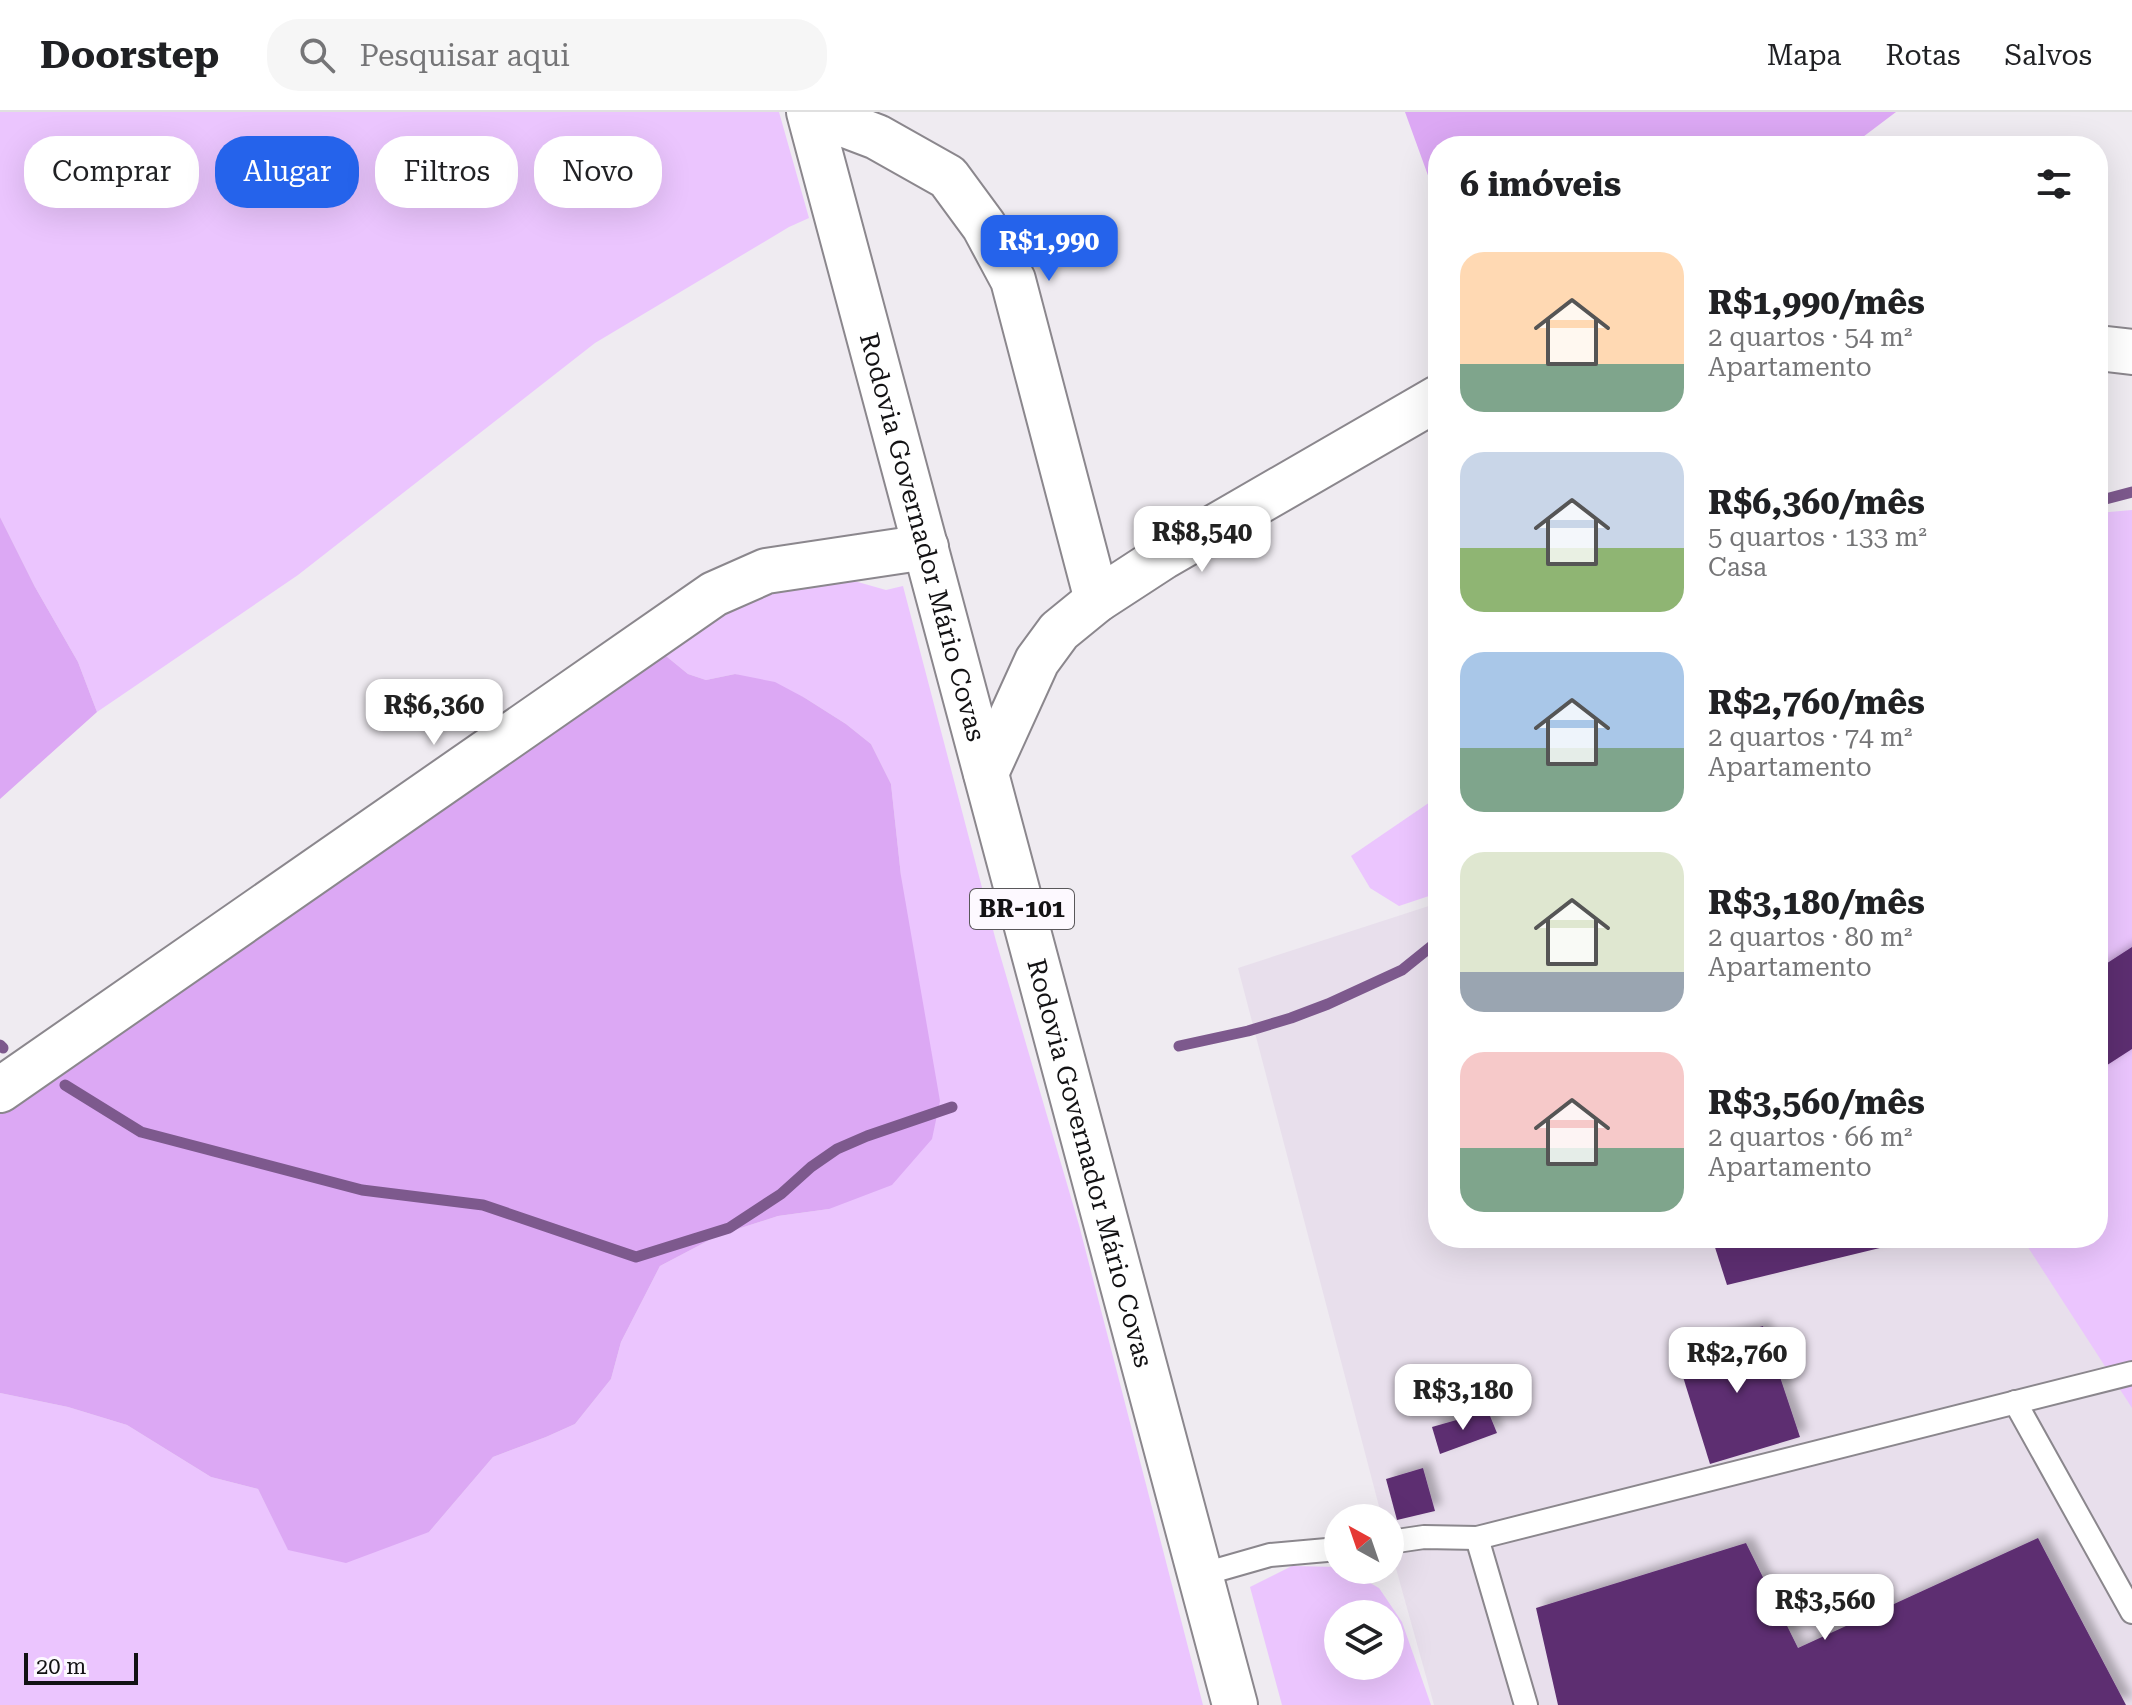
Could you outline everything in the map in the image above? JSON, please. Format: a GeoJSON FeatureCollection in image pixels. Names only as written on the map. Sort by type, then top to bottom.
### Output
{"type":"FeatureCollection","features":[{"type":"Feature","properties":{"kind":"main road","name":"Rodovia Governador Mário Covas"},"geometry":{"type":"LineString","coordinates":[[810,112],[1235,1705]]}},
{"type":"Feature","properties":{"kind":"main road"},"geometry":{"type":"LineString","coordinates":[[810,112],[877,137],[948,177],[984,226],[1013,280],[1097,600]]}},
{"type":"Feature","properties":{"kind":"main road"},"geometry":{"type":"LineString","coordinates":[[2108,349],[2132,352]]}},
{"type":"Feature","properties":{"kind":"main road"},"geometry":{"type":"LineString","coordinates":[[986,773],[1037,661],[1059,631],[1097,600],[1163,557],[1428,404]]}},
{"type":"Feature","properties":{"kind":"main road"},"geometry":{"type":"LineString","coordinates":[[0,1090],[714,594],[766,571],[926,547]]}},
{"type":"Feature","properties":{"kind":"lane"},"geometry":{"type":"LineString","coordinates":[[1404,1540],[1424,1537],[1477,1538],[2132,1373]]}},
{"type":"Feature","properties":{"kind":"lane"},"geometry":{"type":"LineString","coordinates":[[2015,1402],[2132,1612]]}},
{"type":"Feature","properties":{"kind":"lane"},"geometry":{"type":"LineString","coordinates":[[1477,1538],[1526,1705]]}},
{"type":"Feature","properties":{"kind":"lane"},"geometry":{"type":"LineString","coordinates":[[1200,1575],[1270,1555],[1324,1550]]}},
{"type":"Feature","properties":{"kind":"shaded area"},"geometry":{"type":"Polygon","coordinates":[[[0,112],[779,112],[809,218],[595,343],[298,575],[97,712],[78,662],[0,517],[0,112]]]}},
{"type":"Feature","properties":{"kind":"shaded area"},"geometry":{"type":"Polygon","coordinates":[[[1405,112],[1896,112],[1864,136],[1428,136],[1428,175],[1405,112]]]}},
{"type":"Feature","properties":{"kind":"shaded area"},"geometry":{"type":"Polygon","coordinates":[[[2132,510],[2132,1408],[2028,1248],[2108,1248],[2108,512],[2132,510]]]}},
{"type":"Feature","properties":{"kind":"shaded area"},"geometry":{"type":"Polygon","coordinates":[[[0,517],[78,662],[97,712],[0,799],[0,517]]]}},
{"type":"Feature","properties":{"kind":"shaded area"},"geometry":{"type":"Polygon","coordinates":[[[833,575],[886,590],[903,586],[996,941],[1079,1225],[1203,1705],[0,1705],[0,1393],[68,1407],[127,1425],[211,1477],[258,1489],[288,1549],[429,1532],[493,1457],[575,1424],[611,1379],[621,1342],[660,1266],[719,1235],[778,1216],[829,1209],[901,876],[891,784],[871,744],[805,698],[735,674],[706,680],[688,674],[655,647],[740,589],[833,575]]]}},
{"type":"Feature","properties":{"kind":"shaded area"},"geometry":{"type":"Polygon","coordinates":[[[655,647],[688,674],[706,680],[735,674],[775,682],[805,698],[871,744],[891,784],[901,876],[940,1101],[932,1139],[892,1185],[829,1209],[778,1216],[719,1235],[660,1266],[621,1342],[611,1379],[575,1424],[493,1457],[429,1532],[346,1563],[288,1550],[258,1489],[211,1477],[127,1425],[68,1407],[0,1393],[0,1107],[655,647]]]}},
{"type":"Feature","properties":{"kind":"shaded area"},"geometry":{"type":"Polygon","coordinates":[[[1428,803],[1428,896],[1399,906],[1370,888],[1351,856],[1428,803]]]}},
{"type":"Feature","properties":{"kind":"shaded area"},"geometry":{"type":"Polygon","coordinates":[[[1428,906],[1428,1248],[2108,1248],[2108,1143],[2132,915],[2132,1705],[1434,1705],[1400,1584],[1404,1584],[1404,1504],[1378,1504],[1238,968],[1428,906]]]}},
{"type":"Feature","properties":{"kind":"shaded area"},"geometry":{"type":"Polygon","coordinates":[[[1292,1566],[1324,1567],[1324,1584],[1372,1584],[1379,1588],[1387,1600],[1324,1600],[1324,1680],[1404,1680],[1404,1628],[1431,1705],[1282,1705],[1250,1587],[1292,1566]]]}},
{"type":"Feature","properties":{"kind":"building"},"geometry":{"type":"Polygon","coordinates":[[[2132,947],[2132,1049],[2108,1065],[2108,963],[2132,947]]]}},
{"type":"Feature","properties":{"kind":"building"},"geometry":{"type":"Polygon","coordinates":[[[1715,1248],[1880,1248],[1727,1285],[1715,1248]]]}},
{"type":"Feature","properties":{"kind":"building"},"geometry":{"type":"Polygon","coordinates":[[[1763,1326],[1800,1437],[1710,1464],[1675,1351],[1763,1326]]]}},
{"type":"Feature","properties":{"kind":"building"},"geometry":{"type":"Polygon","coordinates":[[[1488,1411],[1497,1433],[1440,1454],[1432,1427],[1488,1411]]]}},
{"type":"Feature","properties":{"kind":"building"},"geometry":{"type":"Polygon","coordinates":[[[1423,1468],[1435,1511],[1404,1518],[1404,1504],[1393,1504],[1386,1479],[1423,1468]]]}},
{"type":"Feature","properties":{"kind":"building"},"geometry":{"type":"Polygon","coordinates":[[[2038,1538],[2126,1705],[1558,1705],[1536,1608],[1746,1543],[1798,1648],[2038,1538]]]}},
{"type":"Feature","properties":{"kind":"waterway"},"geometry":{"type":"LineString","coordinates":[[2108,498],[2132,492]]}},
{"type":"Feature","properties":{"kind":"waterway"},"geometry":{"type":"LineString","coordinates":[[1179,1046],[1248,1031],[1328,1004],[1402,970],[1428,949]]}},
{"type":"Feature","properties":{"kind":"waterway"},"geometry":{"type":"LineString","coordinates":[[0,1045],[3,1048]]}},
{"type":"Feature","properties":{"kind":"waterway"},"geometry":{"type":"LineString","coordinates":[[65,1085],[141,1132],[362,1190],[483,1205],[636,1257],[729,1228],[781,1194],[837,1149],[952,1107]]}}]}
